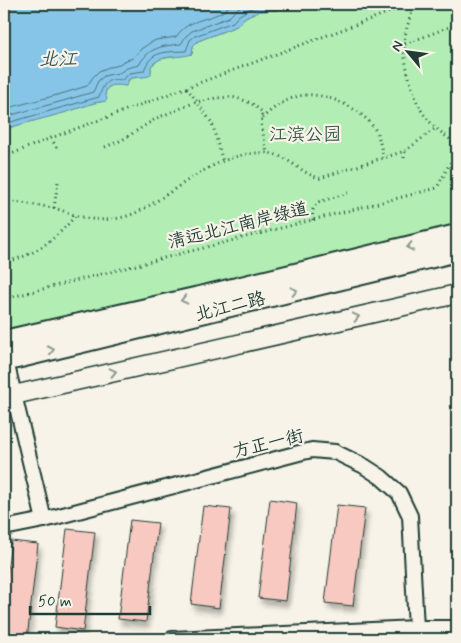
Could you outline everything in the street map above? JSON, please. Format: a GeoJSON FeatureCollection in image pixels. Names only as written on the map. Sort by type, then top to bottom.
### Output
{"type":"FeatureCollection","features":[{"type":"Feature","properties":{"kind":"main road","name":"北江二路"},"geometry":{"type":"LineString","coordinates":[[4,354],[204,296],[457,235]]}},
{"type":"Feature","properties":{"kind":"main road","name":"北江二路"},"geometry":{"type":"LineString","coordinates":[[4,354],[457,251]]}},
{"type":"Feature","properties":{"kind":"street"},"geometry":{"type":"LineString","coordinates":[[9,396],[457,294]]}},
{"type":"Feature","properties":{"kind":"street"},"geometry":{"type":"LineString","coordinates":[[4,354],[9,396],[44,520]]}},
{"type":"Feature","properties":{"kind":"street","name":"方正一街"},"geometry":{"type":"LineString","coordinates":[[4,528],[44,520],[312,450],[335,452],[364,466],[381,477],[399,493],[410,516],[416,628]]}},
{"type":"Feature","properties":{"kind":"street"},"geometry":{"type":"LineString","coordinates":[[172,639],[416,628],[457,628]]}},
{"type":"Feature","properties":{"kind":"path"},"geometry":{"type":"LineString","coordinates":[[413,4],[404,45],[406,64],[413,91],[424,115],[436,128],[457,145]]}},
{"type":"Feature","properties":{"kind":"path"},"geometry":{"type":"LineString","coordinates":[[4,157],[413,4]]}},
{"type":"Feature","properties":{"kind":"path"},"geometry":{"type":"LineString","coordinates":[[404,45],[457,24]]}},
{"type":"Feature","properties":{"kind":"path"},"geometry":{"type":"LineString","coordinates":[[187,88],[212,123],[223,162]]}},
{"type":"Feature","properties":{"kind":"path"},"geometry":{"type":"LineString","coordinates":[[262,118],[269,112],[299,96],[314,95],[337,101],[353,108],[376,130],[383,158]]}},
{"type":"Feature","properties":{"kind":"path"},"geometry":{"type":"LineString","coordinates":[[105,147],[122,140],[157,118],[196,102],[231,97],[251,103],[260,111],[267,153]]}},
{"type":"Feature","properties":{"kind":"path"},"geometry":{"type":"LineString","coordinates":[[4,200],[54,208],[84,218],[101,220],[123,217],[140,211],[210,168],[231,158],[267,153],[284,158],[307,174],[320,178],[405,152],[436,128]]}},
{"type":"Feature","properties":{"kind":"path"},"geometry":{"type":"LineString","coordinates":[[52,138],[58,150]]}},
{"type":"Feature","properties":{"kind":"path","name":"清远北江南岸绿道"},"geometry":{"type":"LineString","coordinates":[[4,299],[437,188],[457,150]]}},
{"type":"Feature","properties":{"kind":"path"},"geometry":{"type":"LineString","coordinates":[[404,158],[405,152]]}},
{"type":"Feature","properties":{"kind":"path"},"geometry":{"type":"LineString","coordinates":[[54,208],[58,182]]}},
{"type":"Feature","properties":{"kind":"path"},"geometry":{"type":"LineString","coordinates":[[313,220],[312,212],[315,205],[348,193]]}},
{"type":"Feature","properties":{"kind":"path"},"geometry":{"type":"LineString","coordinates":[[4,262],[33,253],[49,243],[63,231],[76,215]]}},
{"type":"Feature","properties":{"kind":"path"},"geometry":{"type":"LineString","coordinates":[[4,310],[7,320]]}},
{"type":"Feature","properties":{"kind":"green space","name":"江滨公园"},"geometry":{"type":"Polygon","coordinates":[[[303,4],[457,4],[457,229],[4,337],[4,129],[101,102],[109,87],[115,85],[126,86],[128,80],[142,77],[151,72],[151,66],[160,59],[192,54],[193,46],[198,41],[237,26],[241,20],[251,14],[303,4]]]}},
{"type":"Feature","properties":{"kind":"water","name":"北江"},"geometry":{"type":"Polygon","coordinates":[[[4,4],[303,4],[277,10],[260,11],[245,17],[237,26],[198,41],[193,46],[192,54],[160,59],[155,62],[151,66],[151,75],[128,80],[128,84],[125,86],[110,86],[106,90],[106,101],[4,129],[4,4]]]}},
{"type":"Feature","properties":{"kind":"building"},"geometry":{"type":"Polygon","coordinates":[[[270,499],[297,503],[286,601],[258,598],[270,499]]]}},
{"type":"Feature","properties":{"kind":"building"},"geometry":{"type":"Polygon","coordinates":[[[337,505],[365,508],[353,606],[325,603],[337,505]]]}},
{"type":"Feature","properties":{"kind":"building"},"geometry":{"type":"Polygon","coordinates":[[[203,506],[231,509],[219,608],[191,604],[203,506]]]}},
{"type":"Feature","properties":{"kind":"building"},"geometry":{"type":"Polygon","coordinates":[[[130,520],[158,523],[146,622],[118,619],[130,520]]]}},
{"type":"Feature","properties":{"kind":"building"},"geometry":{"type":"Polygon","coordinates":[[[67,529],[95,532],[83,631],[55,627],[67,529]]]}},
{"type":"Feature","properties":{"kind":"building"},"geometry":{"type":"Polygon","coordinates":[[[11,541],[38,544],[27,639],[4,639],[4,599],[11,541]]]}}]}
